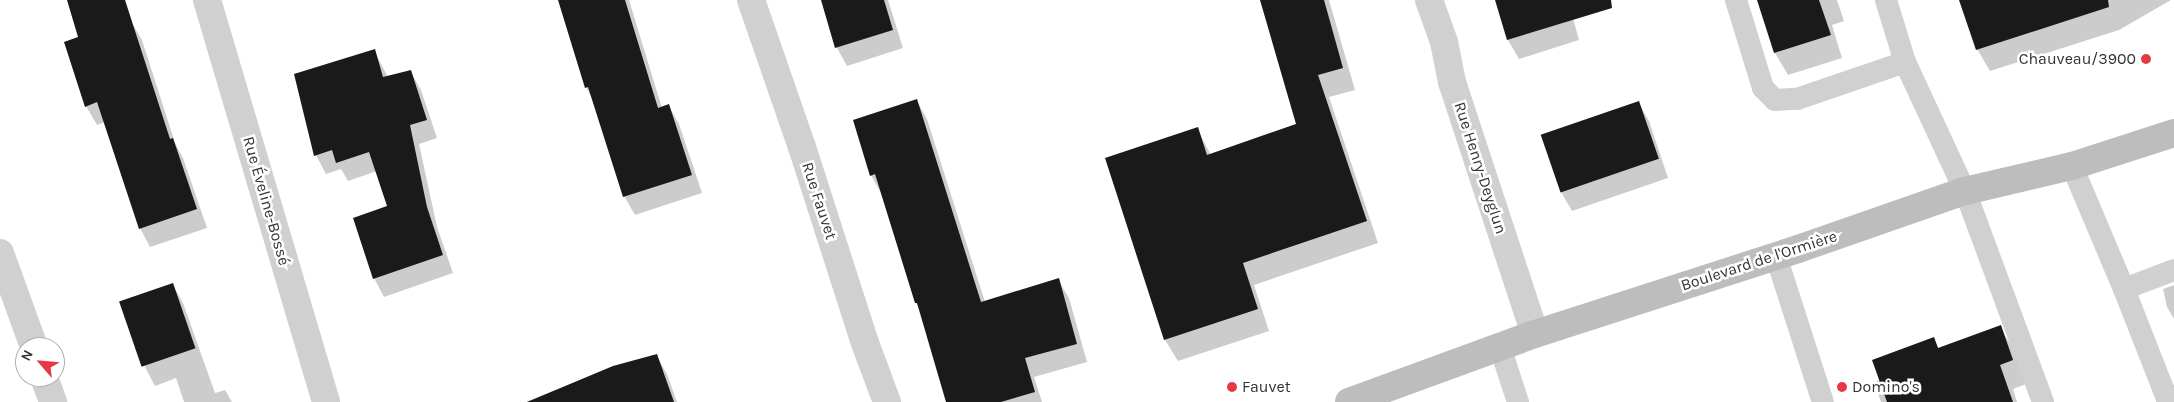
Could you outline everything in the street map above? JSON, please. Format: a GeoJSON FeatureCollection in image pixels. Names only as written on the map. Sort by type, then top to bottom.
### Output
{"type":"FeatureCollection","features":[{"type":"Feature","properties":{"kind":"main road","name":"Boulevard de l'Ormière"},"geometry":{"type":"LineString","coordinates":[[1349,402],[1535,334],[1776,256],[1965,191],[2072,166],[2174,133]]}},
{"type":"Feature","properties":{"kind":"street","name":"Rue Éveline-Bossé"},"geometry":{"type":"LineString","coordinates":[[207,0],[326,402]]}},
{"type":"Feature","properties":{"kind":"street","name":"Rue Fauvet"},"geometry":{"type":"LineString","coordinates":[[751,0],[802,147],[865,343],[887,402]]}},
{"type":"Feature","properties":{"kind":"street","name":"Rue Henry-Deyglun"},"geometry":{"type":"LineString","coordinates":[[1429,0],[1444,42],[1452,82],[1535,334]]}},
{"type":"Feature","properties":{"kind":"street"},"geometry":{"type":"LineString","coordinates":[[0,253],[30,337]]}},
{"type":"Feature","properties":{"kind":"street"},"geometry":{"type":"LineString","coordinates":[[48,387],[53,402]]}},
{"type":"Feature","properties":{"kind":"lane"},"geometry":{"type":"LineString","coordinates":[[1736,0],[1763,88],[1775,100],[1804,96],[1905,62]]}},
{"type":"Feature","properties":{"kind":"lane"},"geometry":{"type":"LineString","coordinates":[[1886,0],[1905,62],[1965,191],[2043,402]]}},
{"type":"Feature","properties":{"kind":"lane"},"geometry":{"type":"LineString","coordinates":[[2072,166],[2124,289],[2166,399],[2174,396]]}},
{"type":"Feature","properties":{"kind":"lane"},"geometry":{"type":"LineString","coordinates":[[1776,256],[1823,402]]}},
{"type":"Feature","properties":{"kind":"lane"},"geometry":{"type":"LineString","coordinates":[[2124,289],[2174,271]]}},
{"type":"Feature","properties":{"kind":"lane"},"geometry":{"type":"LineString","coordinates":[[1500,347],[1518,402]]}},
{"type":"Feature","properties":{"kind":"building"},"geometry":{"type":"Polygon","coordinates":[[[67,0],[125,0],[170,139],[173,138],[197,209],[139,229],[97,102],[85,107],[64,42],[78,37],[67,0]]]}},
{"type":"Feature","properties":{"kind":"building"},"geometry":{"type":"Polygon","coordinates":[[[558,0],[625,0],[658,108],[669,104],[692,175],[623,197],[588,87],[585,88],[558,0]]]}},
{"type":"Feature","properties":{"kind":"building"},"geometry":{"type":"Polygon","coordinates":[[[821,0],[884,0],[893,30],[835,48],[821,0]]]}},
{"type":"Feature","properties":{"kind":"building"},"geometry":{"type":"Polygon","coordinates":[[[1260,0],[1324,0],[1343,68],[1318,75],[1367,221],[1243,263],[1258,309],[1164,340],[1105,158],[1198,127],[1207,155],[1296,124],[1260,0]]]}},
{"type":"Feature","properties":{"kind":"building"},"geometry":{"type":"Polygon","coordinates":[[[1495,0],[1611,0],[1612,8],[1507,40],[1495,0]]]}},
{"type":"Feature","properties":{"kind":"building"},"geometry":{"type":"Polygon","coordinates":[[[1757,0],[1819,0],[1831,35],[1774,53],[1757,0]]]}},
{"type":"Feature","properties":{"kind":"building"},"geometry":{"type":"Polygon","coordinates":[[[1959,0],[2108,0],[2109,7],[1976,50],[1959,0]]]}},
{"type":"Feature","properties":{"kind":"building"},"geometry":{"type":"Polygon","coordinates":[[[375,49],[383,77],[411,70],[427,120],[410,125],[427,207],[443,255],[373,279],[353,218],[387,206],[369,152],[336,163],[332,150],[314,156],[294,74],[375,49]]]}},
{"type":"Feature","properties":{"kind":"building"},"geometry":{"type":"Polygon","coordinates":[[[917,99],[981,302],[1059,278],[1077,344],[1025,358],[1035,392],[1001,402],[946,402],[917,303],[915,303],[875,174],[870,176],[853,120],[917,99]]]}},
{"type":"Feature","properties":{"kind":"building"},"geometry":{"type":"Polygon","coordinates":[[[1639,101],[1659,159],[1561,193],[1541,135],[1639,101]]]}},
{"type":"Feature","properties":{"kind":"building"},"geometry":{"type":"Polygon","coordinates":[[[173,283],[195,348],[142,367],[119,302],[173,283]]]}},
{"type":"Feature","properties":{"kind":"building"},"geometry":{"type":"Polygon","coordinates":[[[2001,325],[2013,360],[2000,365],[2013,402],[1887,402],[1872,360],[1934,337],[1938,348],[2001,325]]]}},
{"type":"Feature","properties":{"kind":"building"},"geometry":{"type":"Polygon","coordinates":[[[657,354],[674,402],[527,402],[613,366],[657,354]]]}},
{"type":"Feature","properties":{"kind":"place","name":"Chauveau/3900"},"geometry":{"type":"Point","coordinates":[2146,59]}},
{"type":"Feature","properties":{"kind":"place","name":"Fauvet"},"geometry":{"type":"Point","coordinates":[1232,387]}},
{"type":"Feature","properties":{"kind":"place","name":"Domino's"},"geometry":{"type":"Point","coordinates":[1842,387]}}]}
